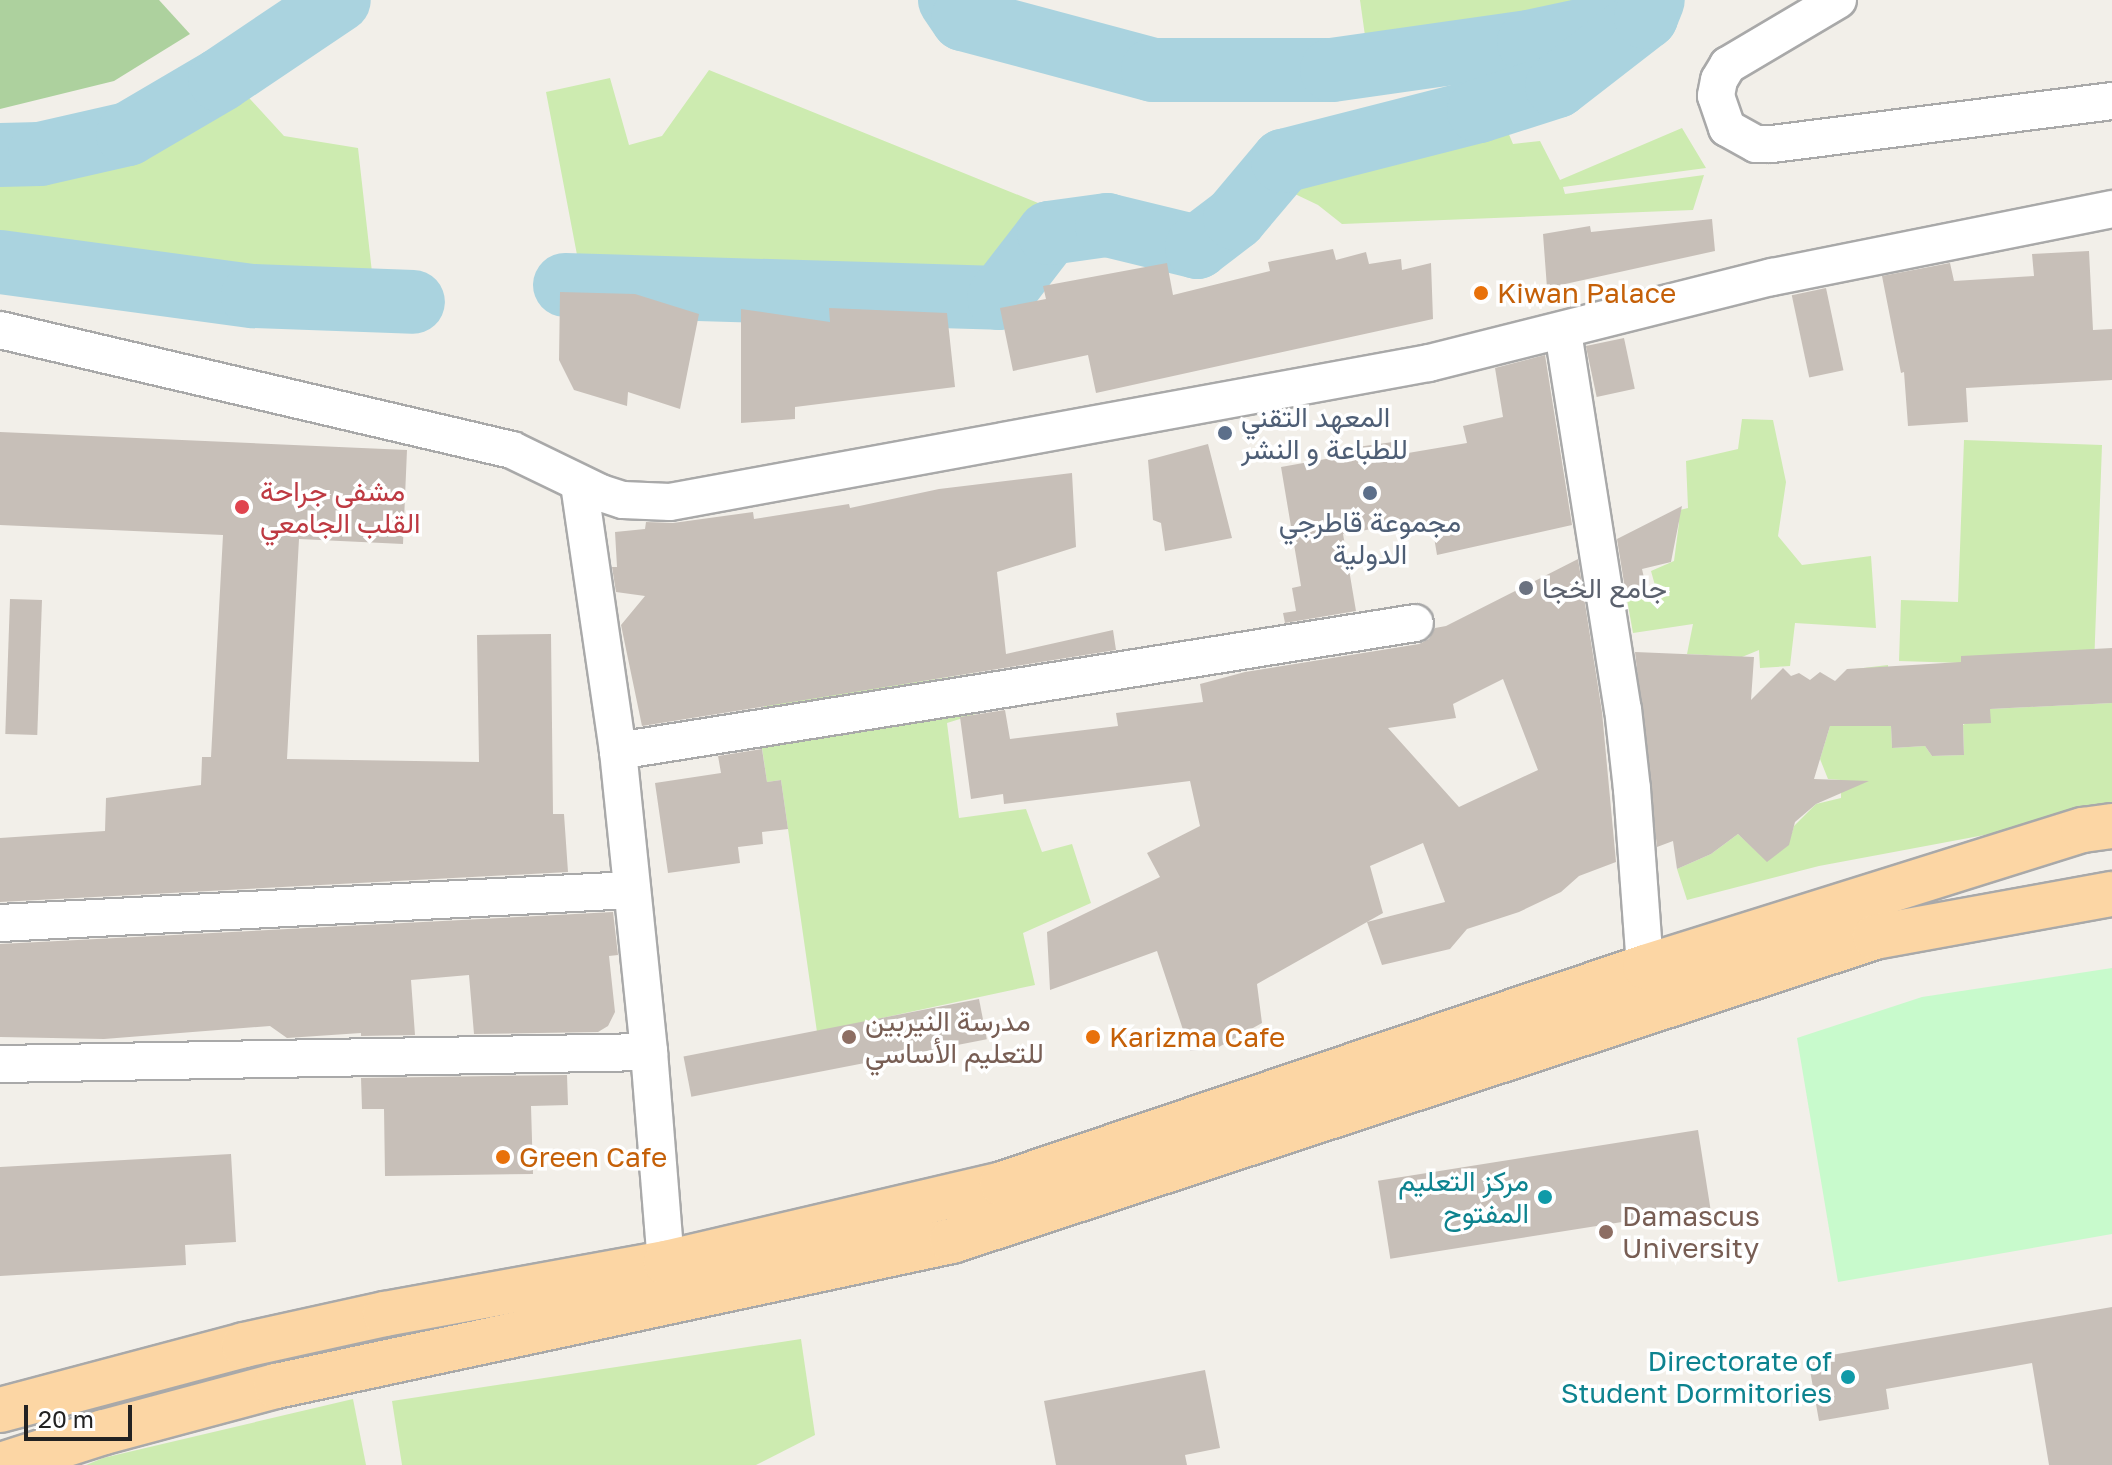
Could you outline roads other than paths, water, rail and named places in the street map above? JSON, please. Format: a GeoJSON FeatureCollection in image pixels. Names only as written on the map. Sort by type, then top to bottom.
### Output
{"type":"FeatureCollection","features":[{"type":"Feature","properties":{"kind":"main road"},"geometry":{"type":"LineString","coordinates":[[0,1410],[244,1345],[385,1314],[666,1263],[1016,1180],[1645,967],[2083,830],[2112,826]]}},
{"type":"Feature","properties":{"kind":"main road"},"geometry":{"type":"LineString","coordinates":[[1,1465],[104,1432],[276,1386],[952,1241],[1875,937],[2112,894]]}},
{"type":"Feature","properties":{"kind":"street"},"geometry":{"type":"LineString","coordinates":[[1838,0],[1728,65],[1719,80],[1716,96],[1727,128],[1756,144],[1772,144],[2112,101]]}},
{"type":"Feature","properties":{"kind":"street"},"geometry":{"type":"LineString","coordinates":[[0,330],[512,450],[579,484],[623,500],[670,502],[1413,366],[1563,332],[1772,277],[2112,209]]}},
{"type":"Feature","properties":{"kind":"street"},"geometry":{"type":"LineString","coordinates":[[1563,332],[1623,709],[1645,967]]}},
{"type":"Feature","properties":{"kind":"street"},"geometry":{"type":"LineString","coordinates":[[579,484],[618,751],[649,1052],[666,1263]]}},
{"type":"Feature","properties":{"kind":"street"},"geometry":{"type":"LineString","coordinates":[[618,751],[1415,623]]}},
{"type":"Feature","properties":{"kind":"street"},"geometry":{"type":"LineString","coordinates":[[0,923],[632,890]]}},
{"type":"Feature","properties":{"kind":"street"},"geometry":{"type":"LineString","coordinates":[[0,1064],[649,1052]]}},
{"type":"Feature","properties":{"kind":"waterway"},"geometry":{"type":"LineString","coordinates":[[0,155],[40,154],[128,134],[220,80],[339,0]]}},
{"type":"Feature","properties":{"kind":"waterway"},"geometry":{"type":"LineString","coordinates":[[950,0],[963,19],[1153,70],[1332,70],[1529,42],[1631,20]]}},
{"type":"Feature","properties":{"kind":"waterway"},"geometry":{"type":"LineString","coordinates":[[565,285],[999,298],[1049,233],[1107,225],[1197,247],[1235,218],[1283,161],[1479,111],[1557,86],[1646,17],[1653,0]]}},
{"type":"Feature","properties":{"kind":"waterway"},"geometry":{"type":"LineString","coordinates":[[0,262],[253,296],[413,302]]}},
{"type":"Feature","properties":{"kind":"place","name":"Kiwan Palace"},"geometry":{"type":"Point","coordinates":[1481,293]}},
{"type":"Feature","properties":{"kind":"place","name":"المعهد التقني للطباعة و النشر"},"geometry":{"type":"Point","coordinates":[1225,433]}},
{"type":"Feature","properties":{"kind":"place","name":"مجموعة قاطرجي الدولية"},"geometry":{"type":"Point","coordinates":[1370,493]}},
{"type":"Feature","properties":{"kind":"place","name":"مشفى جراحة القلب الجامعي"},"geometry":{"type":"Point","coordinates":[242,507]}},
{"type":"Feature","properties":{"kind":"place","name":"جامع الخجا"},"geometry":{"type":"Point","coordinates":[1526,588]}},
{"type":"Feature","properties":{"kind":"place","name":"مدرسة النيربين للتعليم الأساسي"},"geometry":{"type":"Point","coordinates":[849,1037]}},
{"type":"Feature","properties":{"kind":"place","name":"Karizma Cafe"},"geometry":{"type":"Point","coordinates":[1093,1037]}},
{"type":"Feature","properties":{"kind":"place","name":"Green Cafe"},"geometry":{"type":"Point","coordinates":[503,1157]}},
{"type":"Feature","properties":{"kind":"place","name":"مركز التعليم المفتوح"},"geometry":{"type":"Point","coordinates":[1545,1197]}},
{"type":"Feature","properties":{"kind":"place","name":"Damascus University"},"geometry":{"type":"Point","coordinates":[1606,1232]}},
{"type":"Feature","properties":{"kind":"place","name":"Directorate of Student Dormitories"},"geometry":{"type":"Point","coordinates":[1848,1377]}}]}
